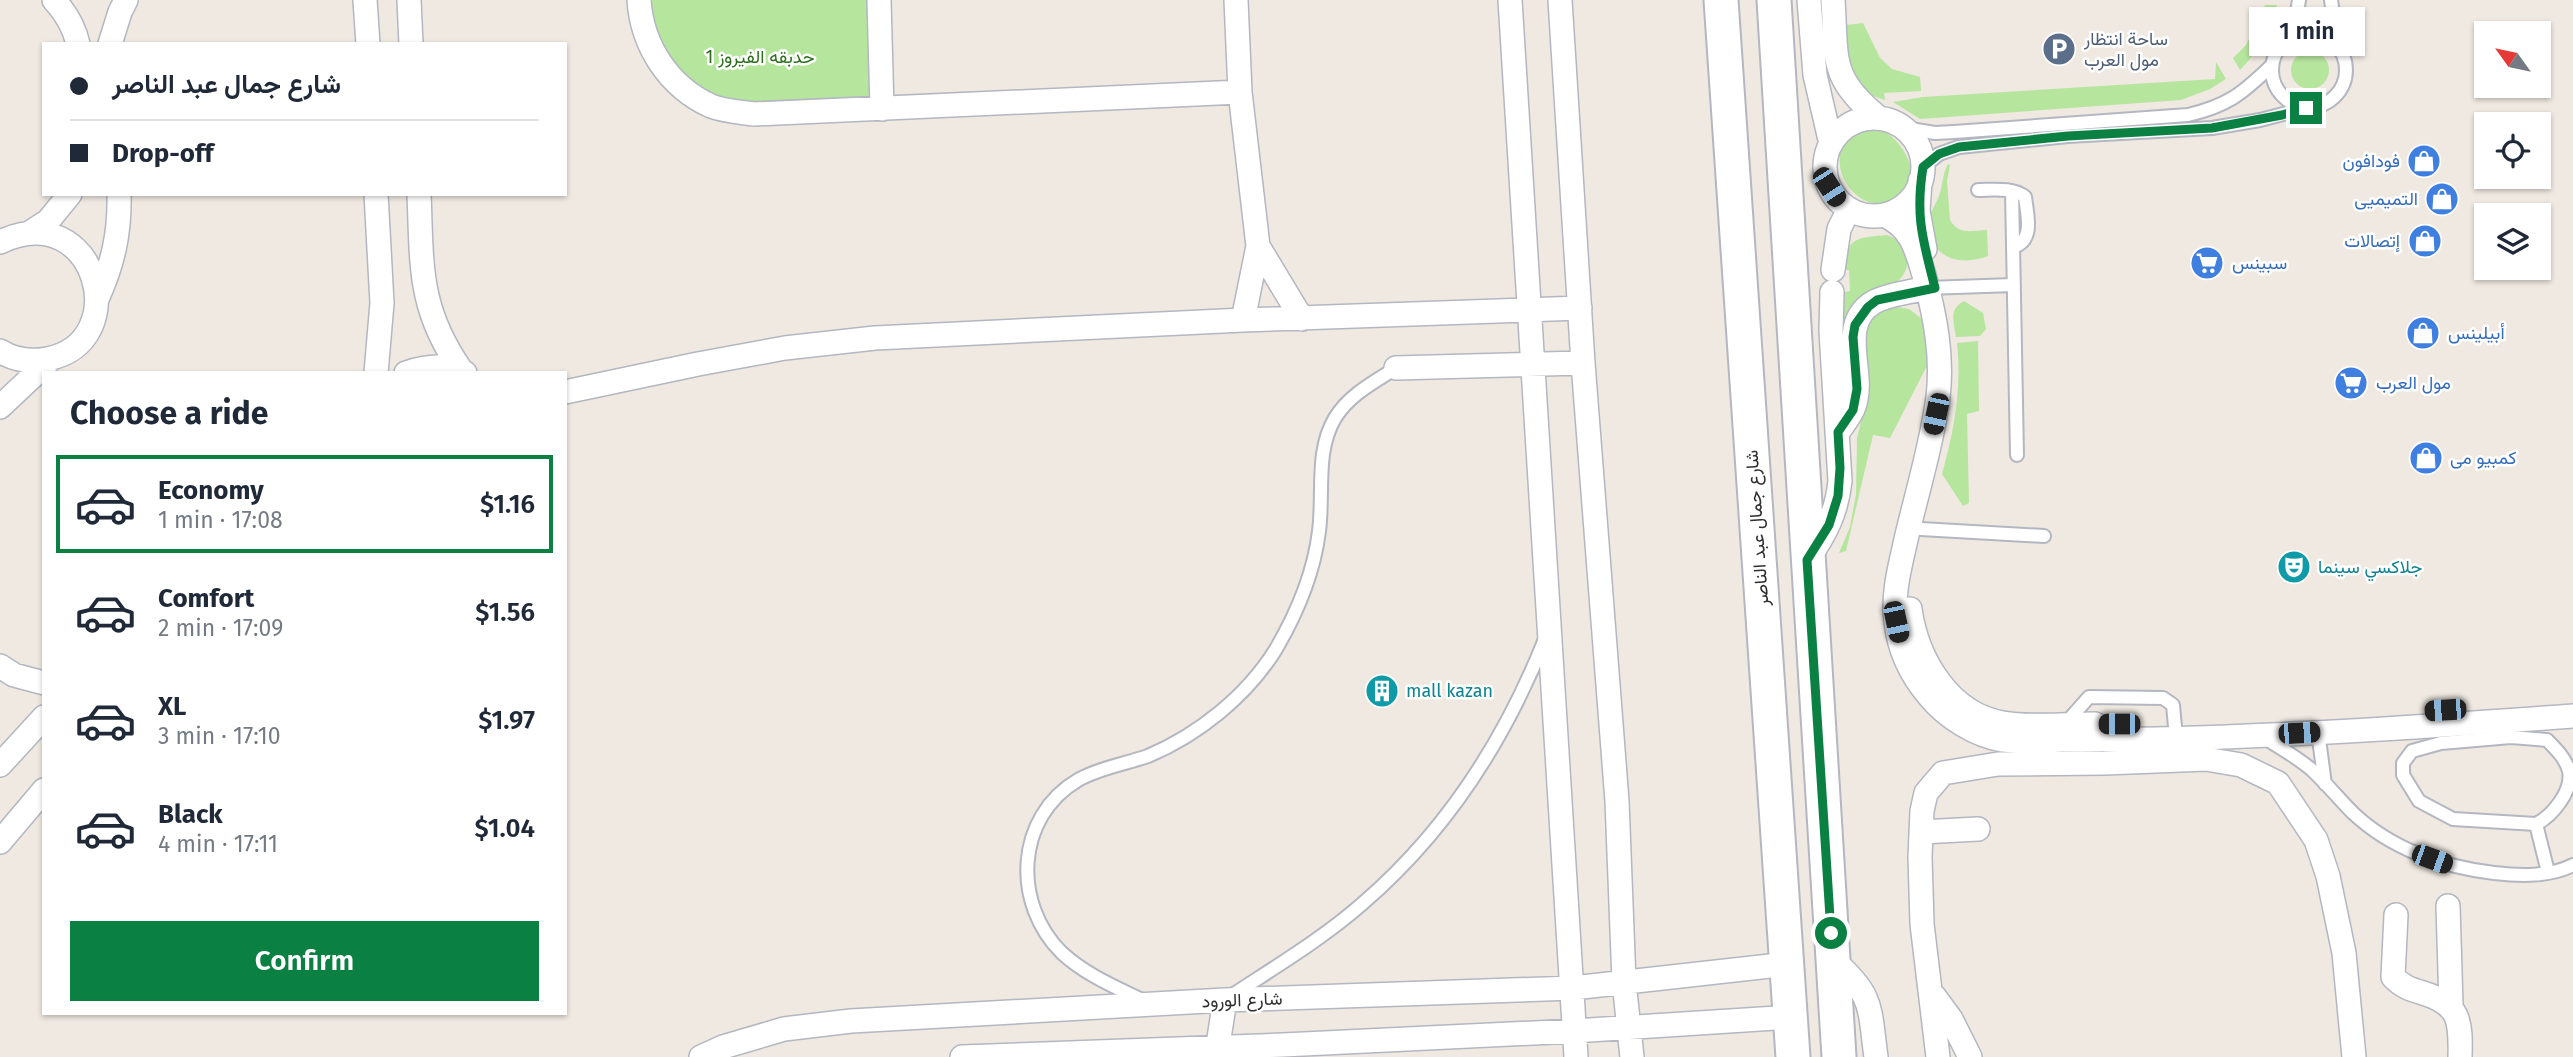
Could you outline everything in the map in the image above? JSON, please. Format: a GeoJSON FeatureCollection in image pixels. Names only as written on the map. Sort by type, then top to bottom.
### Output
{"type":"FeatureCollection","features":[{"type":"Feature","properties":{"kind":"main road","name":"شارع جمال عبد الناصر"},"geometry":{"type":"LineString","coordinates":[[1721,0],[1793,1057]]}},
{"type":"Feature","properties":{"kind":"main road"},"geometry":{"type":"LineString","coordinates":[[1774,0],[1839,1057]]}},
{"type":"Feature","properties":{"kind":"street"},"geometry":{"type":"LineString","coordinates":[[54,0],[64,11],[78,42]]}},
{"type":"Feature","properties":{"kind":"street"},"geometry":{"type":"LineString","coordinates":[[111,42],[126,0]]}},
{"type":"Feature","properties":{"kind":"street"},"geometry":{"type":"LineString","coordinates":[[365,0],[368,42]]}},
{"type":"Feature","properties":{"kind":"street"},"geometry":{"type":"LineString","coordinates":[[409,0],[411,42]]}},
{"type":"Feature","properties":{"kind":"street"},"geometry":{"type":"LineString","coordinates":[[639,0],[651,51],[677,85],[712,107],[754,114],[1240,92]]}},
{"type":"Feature","properties":{"kind":"street"},"geometry":{"type":"LineString","coordinates":[[879,0],[882,109]]}},
{"type":"Feature","properties":{"kind":"street"},"geometry":{"type":"LineString","coordinates":[[1236,0],[1240,92],[1258,246],[1243,320]]}},
{"type":"Feature","properties":{"kind":"street"},"geometry":{"type":"LineString","coordinates":[[1510,0],[1576,1057]]}},
{"type":"Feature","properties":{"kind":"street"},"geometry":{"type":"LineString","coordinates":[[1560,0],[1583,363],[1617,801],[1624,982],[1632,1057]]}},
{"type":"Feature","properties":{"kind":"street"},"geometry":{"type":"LineString","coordinates":[[1810,0],[1815,75],[1831,144]]}},
{"type":"Feature","properties":{"kind":"street"},"geometry":{"type":"LineString","coordinates":[[1833,0],[1837,60],[1841,75],[1852,94],[1879,118]]}},
{"type":"Feature","properties":{"kind":"street"},"geometry":{"type":"LineString","coordinates":[[1922,174],[1912,196],[1900,208],[1884,215],[1866,215],[1849,209],[1837,200],[1829,187],[1825,158],[1839,132],[1864,118],[1892,121],[1904,128],[1915,139],[1921,152],[1922,174],[1919,226],[1939,343],[1939,394],[1895,594],[1898,631],[1913,675],[1930,697],[1950,716],[2001,740],[2175,731],[2573,700]]}},
{"type":"Feature","properties":{"kind":"street"},"geometry":{"type":"LineString","coordinates":[[0,242],[31,232],[48,221],[68,196]]}},
{"type":"Feature","properties":{"kind":"street"},"geometry":{"type":"LineString","coordinates":[[97,299],[116,249],[120,222],[119,196]]}},
{"type":"Feature","properties":{"kind":"street"},"geometry":{"type":"LineString","coordinates":[[376,196],[382,303],[376,371]]}},
{"type":"Feature","properties":{"kind":"street"},"geometry":{"type":"LineString","coordinates":[[419,196],[425,294],[436,330],[462,371]]}},
{"type":"Feature","properties":{"kind":"street"},"geometry":{"type":"LineString","coordinates":[[1807,560],[1829,525],[1837,503],[1840,468],[1831,331],[1833,281],[1839,229],[1849,209]]}},
{"type":"Feature","properties":{"kind":"street"},"geometry":{"type":"LineString","coordinates":[[1884,215],[1899,223],[1911,237],[1948,342],[1948,387],[1942,431],[1910,589],[1910,610],[1918,647],[1935,676],[1957,702],[1987,719],[2012,724],[2065,724],[2260,734],[2573,716]]}},
{"type":"Feature","properties":{"kind":"street"},"geometry":{"type":"LineString","coordinates":[[0,407],[51,359],[79,342],[95,315],[96,282],[90,265],[79,251],[65,240],[31,232]]}},
{"type":"Feature","properties":{"kind":"street"},"geometry":{"type":"LineString","coordinates":[[1258,246],[1302,319]]}},
{"type":"Feature","properties":{"kind":"street"},"geometry":{"type":"LineString","coordinates":[[1838,432],[1853,410],[1856,400],[1853,337],[1861,315],[1877,300],[1931,288]]}},
{"type":"Feature","properties":{"kind":"street"},"geometry":{"type":"LineString","coordinates":[[567,392],[698,363],[785,348],[875,338],[1243,320],[1580,308]]}},
{"type":"Feature","properties":{"kind":"street"},"geometry":{"type":"LineString","coordinates":[[0,351],[20,360],[51,359]]}},
{"type":"Feature","properties":{"kind":"street"},"geometry":{"type":"LineString","coordinates":[[1396,368],[1583,363]]}},
{"type":"Feature","properties":{"kind":"street"},"geometry":{"type":"LineString","coordinates":[[412,371],[424,367],[443,367],[459,371]]}},
{"type":"Feature","properties":{"kind":"street"},"geometry":{"type":"LineString","coordinates":[[0,666],[15,675],[42,682]]}},
{"type":"Feature","properties":{"kind":"street"},"geometry":{"type":"LineString","coordinates":[[0,765],[42,719]]}},
{"type":"Feature","properties":{"kind":"street"},"geometry":{"type":"LineString","coordinates":[[1938,1057],[1922,924],[1921,832],[1926,793],[1943,774],[1998,764],[2207,758],[2241,765],[2278,783],[2316,840],[2328,876],[2344,953],[2354,1057]]}},
{"type":"Feature","properties":{"kind":"street"},"geometry":{"type":"LineString","coordinates":[[0,842],[42,792]]}},
{"type":"Feature","properties":{"kind":"street"},"geometry":{"type":"LineString","coordinates":[[1921,832],[1978,829]]}},
{"type":"Feature","properties":{"kind":"street"},"geometry":{"type":"LineString","coordinates":[[2448,906],[2451,1004],[2456,1014],[2460,1057]]}},
{"type":"Feature","properties":{"kind":"street"},"geometry":{"type":"LineString","coordinates":[[2396,915],[2393,978],[2403,987],[2451,1004]]}},
{"type":"Feature","properties":{"kind":"street"},"geometry":{"type":"LineString","coordinates":[[1833,960],[1854,978],[1867,998],[1876,1057]]}},
{"type":"Feature","properties":{"kind":"street","name":"شارع الورود"},"geometry":{"type":"LineString","coordinates":[[701,1057],[723,1047],[784,1029],[851,1021],[1225,1000],[1573,988],[1788,964]]}},
{"type":"Feature","properties":{"kind":"street"},"geometry":{"type":"LineString","coordinates":[[1932,993],[1951,1019],[1970,1057]]}},
{"type":"Feature","properties":{"kind":"street"},"geometry":{"type":"LineString","coordinates":[[1217,1053],[1225,1000]]}},
{"type":"Feature","properties":{"kind":"street"},"geometry":{"type":"LineString","coordinates":[[962,1057],[1281,1051],[1791,1017]]}},
{"type":"Feature","properties":{"kind":"lane"},"geometry":{"type":"LineString","coordinates":[[2292,36],[2299,0]]}},
{"type":"Feature","properties":{"kind":"lane"},"geometry":{"type":"LineString","coordinates":[[2331,0],[2338,47]]}},
{"type":"Feature","properties":{"kind":"lane"},"geometry":{"type":"LineString","coordinates":[[1922,174],[1939,154],[1959,147],[2068,136],[2212,128],[2319,106],[2339,93],[2346,70],[2344,58],[2330,39],[2305,33],[2292,36],[2282,44],[2271,66],[2272,78],[2284,99],[2306,108]]}},
{"type":"Feature","properties":{"kind":"lane"},"geometry":{"type":"LineString","coordinates":[[1904,128],[1935,133],[2188,115],[2224,105],[2271,66]]}},
{"type":"Feature","properties":{"kind":"lane"},"geometry":{"type":"LineString","coordinates":[[1978,190],[2012,191],[2025,197],[2027,232],[2023,243],[2013,247],[2017,455]]}},
{"type":"Feature","properties":{"kind":"lane"},"geometry":{"type":"LineString","coordinates":[[1931,288],[2013,285]]}},
{"type":"Feature","properties":{"kind":"lane"},"geometry":{"type":"LineString","coordinates":[[1150,1004],[1081,968],[1061,951],[1044,930],[1032,906],[1027,883],[1026,864],[1034,832],[1051,804],[1078,779],[1149,755],[1175,743],[1222,710],[1258,674],[1287,631],[1307,583],[1319,533],[1324,446],[1329,429],[1348,402],[1396,368]]}},
{"type":"Feature","properties":{"kind":"lane"},"geometry":{"type":"LineString","coordinates":[[1921,530],[2044,536]]}},
{"type":"Feature","properties":{"kind":"lane"},"geometry":{"type":"LineString","coordinates":[[1225,1000],[1318,938],[1360,906],[1422,846],[1458,802],[1496,745],[1516,708],[1550,626]]}},
{"type":"Feature","properties":{"kind":"lane"},"geometry":{"type":"LineString","coordinates":[[2318,732],[2325,783]]}},
{"type":"Feature","properties":{"kind":"lane"},"geometry":{"type":"LineString","coordinates":[[2260,734],[2310,768],[2355,814],[2388,839],[2410,850],[2459,869],[2519,876],[2562,871],[2573,865]]}},
{"type":"Feature","properties":{"kind":"lane"},"geometry":{"type":"LineString","coordinates":[[2511,737],[2547,740],[2560,753],[2570,773],[2565,794],[2549,818],[2536,824],[2453,819],[2419,801],[2403,775],[2403,763],[2412,751],[2441,743],[2511,737]]}},
{"type":"Feature","properties":{"kind":"lane"},"geometry":{"type":"LineString","coordinates":[[2536,824],[2548,872]]}},
{"type":"Feature","properties":{"kind":"green space","name":"حدبقه الفيروز 1"},"geometry":{"type":"Polygon","coordinates":[[[639,0],[879,0],[882,109],[754,114],[676,85],[639,0]]]}},
{"type":"Feature","properties":{"kind":"green space"},"geometry":{"type":"Polygon","coordinates":[[[2265,5],[2277,5],[2271,23],[2258,48],[2240,70],[2233,58],[2246,45],[2265,5]]]}},
{"type":"Feature","properties":{"kind":"green space"},"geometry":{"type":"Polygon","coordinates":[[[1863,23],[1880,58],[1892,69],[1920,77],[1921,91],[1884,93],[1885,100],[1867,94],[1848,69],[1846,25],[1863,23]]]}},
{"type":"Feature","properties":{"kind":"green space"},"geometry":{"type":"Polygon","coordinates":[[[2310,51],[2324,56],[2329,70],[2324,84],[2310,89],[2296,84],[2291,70],[2296,56],[2310,51]]]}},
{"type":"Feature","properties":{"kind":"green space"},"geometry":{"type":"Polygon","coordinates":[[[2216,62],[2226,79],[2210,89],[2181,100],[1920,119],[1893,102],[1923,97],[2215,79],[2216,62]]]}},
{"type":"Feature","properties":{"kind":"green space"},"geometry":{"type":"Polygon","coordinates":[[[1869,126],[1881,130],[1895,140],[1906,155],[1911,168],[1910,182],[1906,190],[1895,201],[1882,205],[1868,202],[1855,194],[1845,182],[1840,167],[1841,149],[1850,131],[1869,126]]]}},
{"type":"Feature","properties":{"kind":"green space"},"geometry":{"type":"Polygon","coordinates":[[[1948,164],[1950,220],[1961,230],[1987,230],[1988,256],[1957,260],[1948,257],[1934,244],[1929,219],[1948,164]]]}},
{"type":"Feature","properties":{"kind":"green space"},"geometry":{"type":"Polygon","coordinates":[[[1887,235],[1903,247],[1907,266],[1894,285],[1870,293],[1850,400],[1843,400],[1841,327],[1845,292],[1850,291],[1849,270],[1839,270],[1846,251],[1855,241],[1887,235]]]}},
{"type":"Feature","properties":{"kind":"green space"},"geometry":{"type":"Polygon","coordinates":[[[1964,301],[1983,313],[1986,329],[1980,336],[1956,337],[1954,312],[1964,301]]]}},
{"type":"Feature","properties":{"kind":"green space"},"geometry":{"type":"Polygon","coordinates":[[[1892,306],[1909,309],[1927,326],[1930,360],[1890,438],[1873,435],[1846,551],[1839,553],[1850,527],[1856,494],[1857,438],[1863,414],[1862,361],[1867,318],[1892,306]]]}},
{"type":"Feature","properties":{"kind":"green space"},"geometry":{"type":"Polygon","coordinates":[[[1978,341],[1979,411],[1967,414],[1969,503],[1963,506],[1942,474],[1956,409],[1957,343],[1978,341]]]}},
{"type":"Feature","properties":{"kind":"place","name":"ساحة انتظار مول العرب"},"geometry":{"type":"Point","coordinates":[2059,49]}},
{"type":"Feature","properties":{"kind":"place","name":"فودافون"},"geometry":{"type":"Point","coordinates":[2424,161]}},
{"type":"Feature","properties":{"kind":"place","name":"التميميى"},"geometry":{"type":"Point","coordinates":[2442,199]}},
{"type":"Feature","properties":{"kind":"place","name":"إتصالات"},"geometry":{"type":"Point","coordinates":[2425,241]}},
{"type":"Feature","properties":{"kind":"place","name":"سبينس"},"geometry":{"type":"Point","coordinates":[2207,263]}},
{"type":"Feature","properties":{"kind":"place","name":"أبيلينس"},"geometry":{"type":"Point","coordinates":[2423,333]}},
{"type":"Feature","properties":{"kind":"place","name":"مول العرب"},"geometry":{"type":"Point","coordinates":[2351,383]}},
{"type":"Feature","properties":{"kind":"place","name":"كمبيو مى"},"geometry":{"type":"Point","coordinates":[2426,458]}},
{"type":"Feature","properties":{"kind":"place","name":"جلاكسي سينما"},"geometry":{"type":"Point","coordinates":[2294,567]}},
{"type":"Feature","properties":{"kind":"place","name":"mall kazan"},"geometry":{"type":"Point","coordinates":[1382,691]}},
{"type":"Feature","properties":{"kind":"route"},"geometry":{"type":"LineString","coordinates":[[1831,933],[1807,560],[1829,525],[1838,496],[1838,432],[1853,410],[1856,400],[1853,337],[1855,325],[1868,307],[1877,300],[1935,288],[1919,226],[1918,196],[1923,167],[1939,154],[1959,147],[2068,136],[2212,128],[2306,108]]}}]}
